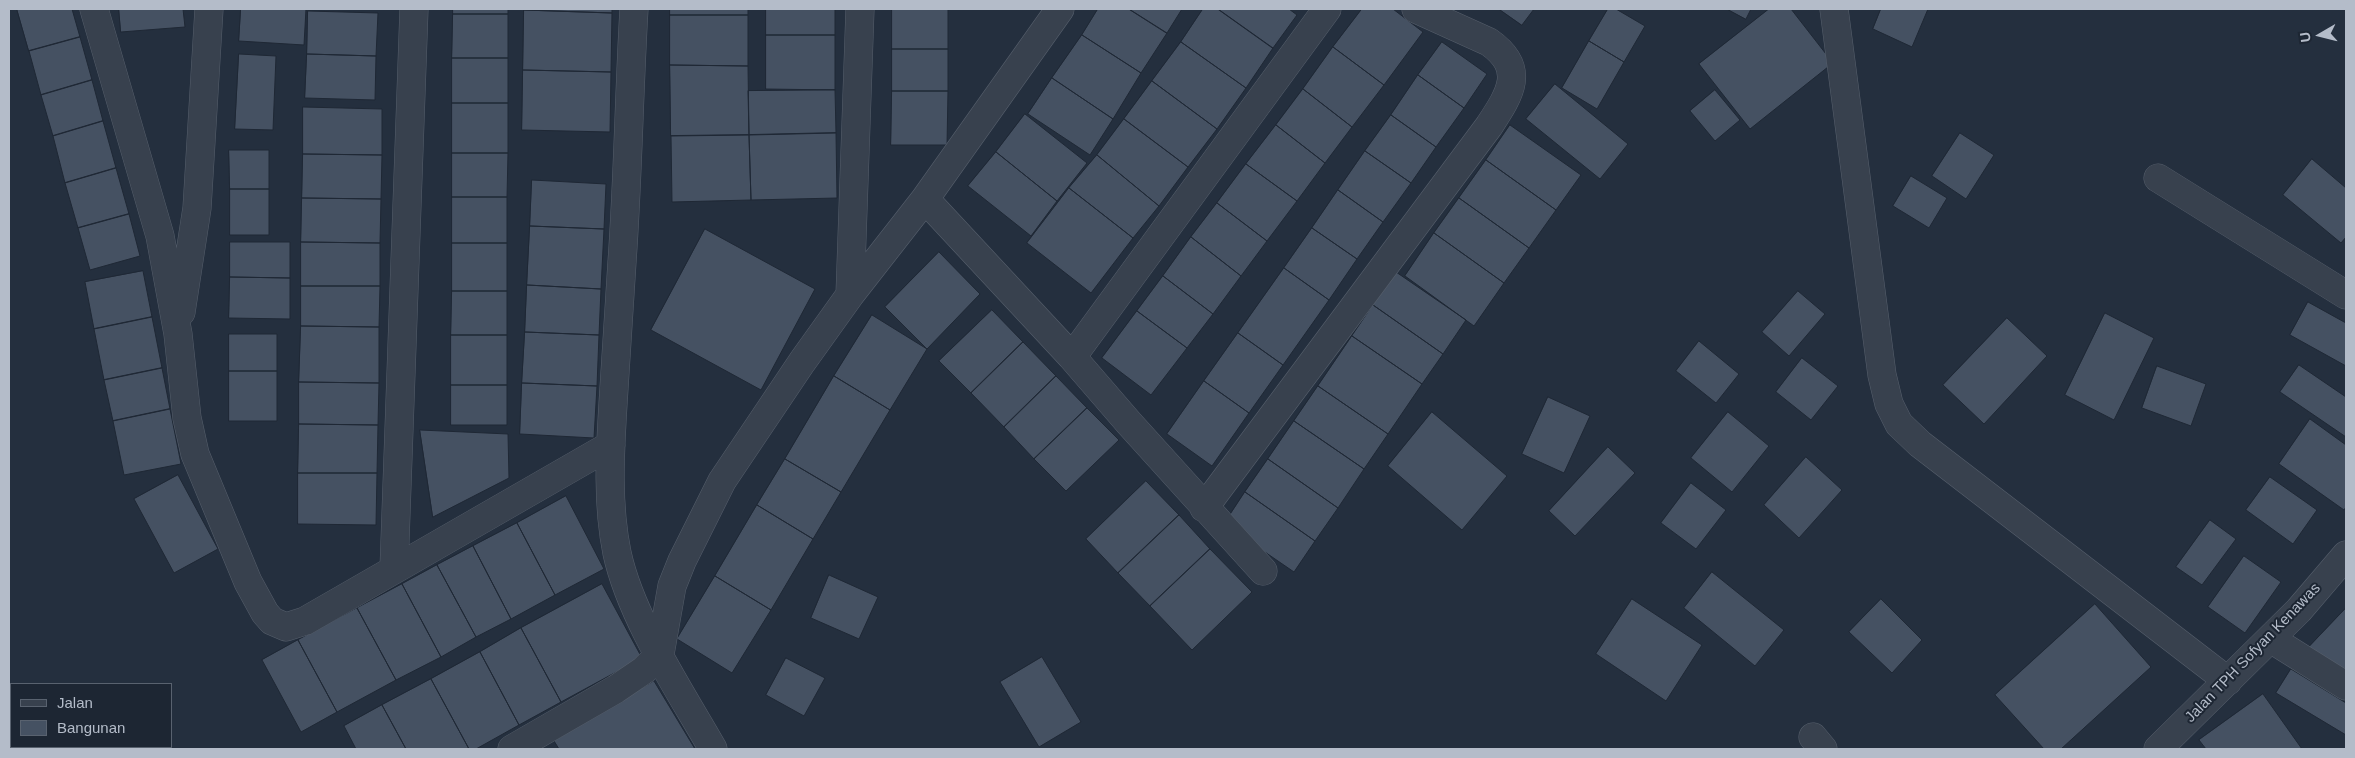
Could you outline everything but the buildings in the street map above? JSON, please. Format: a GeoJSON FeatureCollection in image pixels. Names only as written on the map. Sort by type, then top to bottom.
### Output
{"type":"FeatureCollection","features":[{"type":"Feature","properties":{"kind":"street"},"geometry":{"type":"LineString","coordinates":[[94,9],[160,236],[178,334],[187,418],[195,454],[248,582],[272,622],[286,627],[306,621],[611,445]]}},
{"type":"Feature","properties":{"kind":"street"},"geometry":{"type":"LineString","coordinates":[[178,334],[197,208],[209,9]]}},
{"type":"Feature","properties":{"kind":"street"},"geometry":{"type":"LineString","coordinates":[[394,569],[414,9]]}},
{"type":"Feature","properties":{"kind":"street"},"geometry":{"type":"LineString","coordinates":[[634,9],[626,212],[610,486],[618,553],[626,582],[641,618],[712,749]]}},
{"type":"Feature","properties":{"kind":"street"},"geometry":{"type":"LineString","coordinates":[[850,295],[860,9]]}},
{"type":"Feature","properties":{"kind":"street"},"geometry":{"type":"LineString","coordinates":[[512,749],[616,689],[644,670],[660,654],[672,586],[704,515],[749,440],[850,295],[924,199],[1060,9]]}},
{"type":"Feature","properties":{"kind":"street"},"geometry":{"type":"LineString","coordinates":[[1072,356],[1327,9]]}},
{"type":"Feature","properties":{"kind":"street"},"geometry":{"type":"LineString","coordinates":[[1204,508],[1489,126],[1506,99],[1512,71],[1508,59],[1489,42],[1416,9]]}},
{"type":"Feature","properties":{"kind":"street"},"geometry":{"type":"LineString","coordinates":[[1834,9],[1882,376],[1889,404],[1899,424],[1952,471],[2065,554],[2228,681]]}},
{"type":"Feature","properties":{"kind":"street"},"geometry":{"type":"LineString","coordinates":[[2158,178],[2346,295]]}},
{"type":"Feature","properties":{"kind":"street"},"geometry":{"type":"LineString","coordinates":[[924,199],[1072,356],[1204,508],[1263,572]]}},
{"type":"Feature","properties":{"kind":"street","name":"Jalan TPH Sofyan Kenawas"},"geometry":{"type":"LineString","coordinates":[[2158,749],[2271,640],[2346,555]]}},
{"type":"Feature","properties":{"kind":"street"},"geometry":{"type":"LineString","coordinates":[[2271,640],[2346,686]]}}]}
